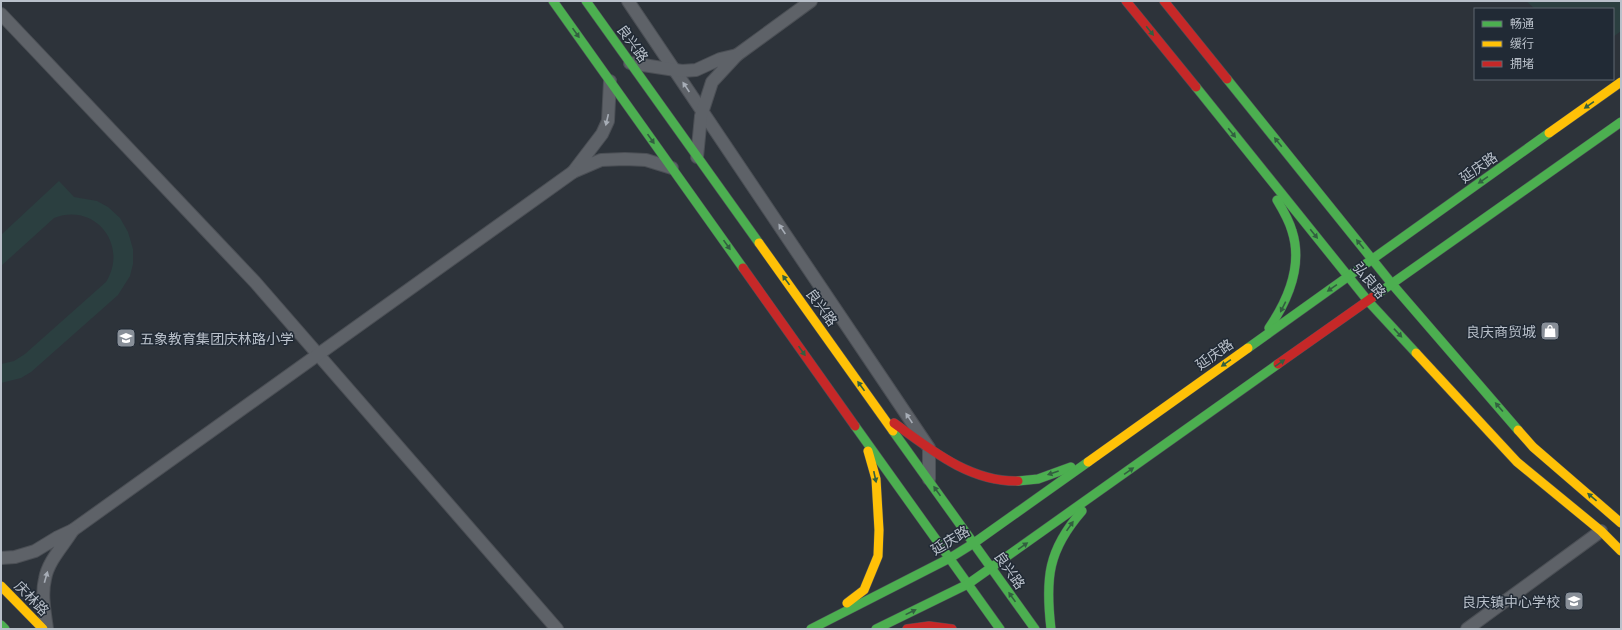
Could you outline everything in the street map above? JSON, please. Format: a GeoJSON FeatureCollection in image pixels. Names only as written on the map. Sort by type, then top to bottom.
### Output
{"type":"FeatureCollection","features":[{"type":"Feature","properties":{"kind":"street"},"geometry":{"type":"LineString","coordinates":[[553,1],[1000,629]]}},
{"type":"Feature","properties":{"kind":"street","name":"良兴路"},"geometry":{"type":"LineString","coordinates":[[586,1],[1035,629]]}},
{"type":"Feature","properties":{"kind":"street"},"geometry":{"type":"LineString","coordinates":[[628,1],[929,448],[929,479]]}},
{"type":"Feature","properties":{"kind":"street"},"geometry":{"type":"LineString","coordinates":[[697,157],[702,112],[712,82],[737,55],[811,1]]}},
{"type":"Feature","properties":{"kind":"street","name":"弘良路"},"geometry":{"type":"LineString","coordinates":[[1126,1],[1368,301],[1517,462],[1600,531],[1621,551]]}},
{"type":"Feature","properties":{"kind":"street","name":"弘良路"},"geometry":{"type":"LineString","coordinates":[[1164,1],[1392,284],[1534,447],[1621,522]]}},
{"type":"Feature","properties":{"kind":"street"},"geometry":{"type":"LineString","coordinates":[[1,14],[255,282],[557,629]]}},
{"type":"Feature","properties":{"kind":"street"},"geometry":{"type":"LineString","coordinates":[[630,63],[682,71],[696,70],[720,59],[737,55]]}},
{"type":"Feature","properties":{"kind":"street"},"geometry":{"type":"LineString","coordinates":[[573,172],[602,134],[608,121],[610,81]]}},
{"type":"Feature","properties":{"kind":"street","name":"延庆路"},"geometry":{"type":"LineString","coordinates":[[814,627],[950,558],[974,543],[1621,82]]}},
{"type":"Feature","properties":{"kind":"street"},"geometry":{"type":"LineString","coordinates":[[876,629],[968,584],[992,568],[1621,122]]}},
{"type":"Feature","properties":{"kind":"street"},"geometry":{"type":"LineString","coordinates":[[1250,155],[1286,215],[1293,234],[1295,254],[1288,296],[1278,317],[1260,339]]}},
{"type":"Feature","properties":{"kind":"street"},"geometry":{"type":"LineString","coordinates":[[1,558],[15,557],[36,551],[58,537],[74,530],[573,172],[601,160],[625,159],[646,160],[672,168]]}},
{"type":"Feature","properties":{"kind":"street"},"geometry":{"type":"LineString","coordinates":[[882,414],[954,465],[983,478],[1005,482],[1029,481],[1090,460]]}},
{"type":"Feature","properties":{"kind":"street"},"geometry":{"type":"LineString","coordinates":[[814,627],[864,590],[878,556],[879,523],[876,479],[865,439]]}},
{"type":"Feature","properties":{"kind":"street"},"geometry":{"type":"LineString","coordinates":[[1050,629],[1048,608],[1048,575],[1055,548],[1072,522],[1108,485]]}},
{"type":"Feature","properties":{"kind":"street"},"geometry":{"type":"LineString","coordinates":[[47,629],[43,596],[45,578],[52,561],[74,530]]}},
{"type":"Feature","properties":{"kind":"street"},"geometry":{"type":"LineString","coordinates":[[1467,629],[1600,531]]}},
{"type":"Feature","properties":{"kind":"street","name":"庆林路"},"geometry":{"type":"LineString","coordinates":[[1,586],[43,629]]}},
{"type":"Feature","properties":{"kind":"street"},"geometry":{"type":"LineString","coordinates":[[1,625],[5,629]]}},
{"type":"Feature","properties":{"kind":"street"},"geometry":{"type":"LineString","coordinates":[[907,629],[929,626],[952,629]]}},
{"type":"Feature","properties":{"kind":"green space"},"geometry":{"type":"Polygon","coordinates":[[[1526,1],[1621,1],[1621,31],[1614,36],[1614,8],[1534,8],[1526,1]]]}},
{"type":"Feature","properties":{"kind":"green space"},"geometry":{"type":"Polygon","coordinates":[[[59,181],[74,197],[97,201],[108,207],[120,218],[128,232],[133,249],[133,264],[130,276],[118,295],[31,372],[21,378],[1,383],[1,364],[14,361],[25,354],[106,282],[112,268],[113,254],[110,241],[104,230],[95,221],[83,216],[69,215],[54,218],[1,266],[1,235],[59,181]]]}},
{"type":"Feature","properties":{"kind":"traffic: fast"},"geometry":{"type":"LineString","coordinates":[[553,1],[743,268]]}},
{"type":"Feature","properties":{"kind":"traffic: fast"},"geometry":{"type":"LineString","coordinates":[[586,1],[759,243]]}},
{"type":"Feature","properties":{"kind":"traffic: fast"},"geometry":{"type":"LineString","coordinates":[[1227,79],[1392,284],[1518,430]]}},
{"type":"Feature","properties":{"kind":"traffic: fast"},"geometry":{"type":"LineString","coordinates":[[1196,87],[1368,301],[1416,353]]}},
{"type":"Feature","properties":{"kind":"traffic: fast"},"geometry":{"type":"LineString","coordinates":[[1373,297],[1621,122]]}},
{"type":"Feature","properties":{"kind":"traffic: fast"},"geometry":{"type":"LineString","coordinates":[[1248,348],[1549,133]]}},
{"type":"Feature","properties":{"kind":"traffic: fast"},"geometry":{"type":"LineString","coordinates":[[1269,328],[1288,294],[1295,269],[1296,257],[1291,227],[1277,200]]}},
{"type":"Feature","properties":{"kind":"traffic: fast"},"geometry":{"type":"LineString","coordinates":[[876,629],[968,584],[1278,364]]}},
{"type":"Feature","properties":{"kind":"traffic: fast"},"geometry":{"type":"LineString","coordinates":[[855,426],[1000,629]]}},
{"type":"Feature","properties":{"kind":"traffic: fast"},"geometry":{"type":"LineString","coordinates":[[893,431],[1035,629]]}},
{"type":"Feature","properties":{"kind":"traffic: fast"},"geometry":{"type":"LineString","coordinates":[[811,629],[950,558],[974,543],[1088,462]]}},
{"type":"Feature","properties":{"kind":"traffic: fast"},"geometry":{"type":"LineString","coordinates":[[1018,481],[1038,479],[1071,467]]}},
{"type":"Feature","properties":{"kind":"traffic: fast"},"geometry":{"type":"LineString","coordinates":[[1051,629],[1049,611],[1049,580],[1052,566],[1062,539],[1082,511]]}},
{"type":"Feature","properties":{"kind":"traffic: fast"},"geometry":{"type":"LineString","coordinates":[[1,625],[5,629]]}},
{"type":"Feature","properties":{"kind":"traffic: slow"},"geometry":{"type":"LineString","coordinates":[[1549,133],[1621,82]]}},
{"type":"Feature","properties":{"kind":"traffic: slow"},"geometry":{"type":"LineString","coordinates":[[759,243],[893,431]]}},
{"type":"Feature","properties":{"kind":"traffic: slow"},"geometry":{"type":"LineString","coordinates":[[1088,462],[1248,348]]}},
{"type":"Feature","properties":{"kind":"traffic: slow"},"geometry":{"type":"LineString","coordinates":[[1416,353],[1517,462],[1601,531],[1621,551]]}},
{"type":"Feature","properties":{"kind":"traffic: slow"},"geometry":{"type":"LineString","coordinates":[[1518,430],[1533,447],[1621,523]]}},
{"type":"Feature","properties":{"kind":"traffic: slow"},"geometry":{"type":"LineString","coordinates":[[847,603],[864,590],[878,556],[879,530],[876,479],[868,451]]}},
{"type":"Feature","properties":{"kind":"traffic: slow"},"geometry":{"type":"LineString","coordinates":[[1,586],[43,629]]}},
{"type":"Feature","properties":{"kind":"traffic: jam"},"geometry":{"type":"LineString","coordinates":[[1126,1],[1196,87]]}},
{"type":"Feature","properties":{"kind":"traffic: jam"},"geometry":{"type":"LineString","coordinates":[[1164,1],[1227,79]]}},
{"type":"Feature","properties":{"kind":"traffic: jam"},"geometry":{"type":"LineString","coordinates":[[743,268],[855,426]]}},
{"type":"Feature","properties":{"kind":"traffic: jam"},"geometry":{"type":"LineString","coordinates":[[1278,364],[1373,297]]}},
{"type":"Feature","properties":{"kind":"traffic: jam"},"geometry":{"type":"LineString","coordinates":[[894,423],[922,444],[967,470],[1000,480],[1018,481]]}},
{"type":"Feature","properties":{"kind":"traffic: jam"},"geometry":{"type":"LineString","coordinates":[[907,629],[929,626],[952,629]]}},
{"type":"Feature","properties":{"kind":"place","name":"良庆商贸城"},"geometry":{"type":"Point","coordinates":[1550,331]}},
{"type":"Feature","properties":{"kind":"place","name":"五象教育集团庆林路小学"},"geometry":{"type":"Point","coordinates":[126,338]}},
{"type":"Feature","properties":{"kind":"place","name":"良庆镇中心学校"},"geometry":{"type":"Point","coordinates":[1574,601]}}]}
